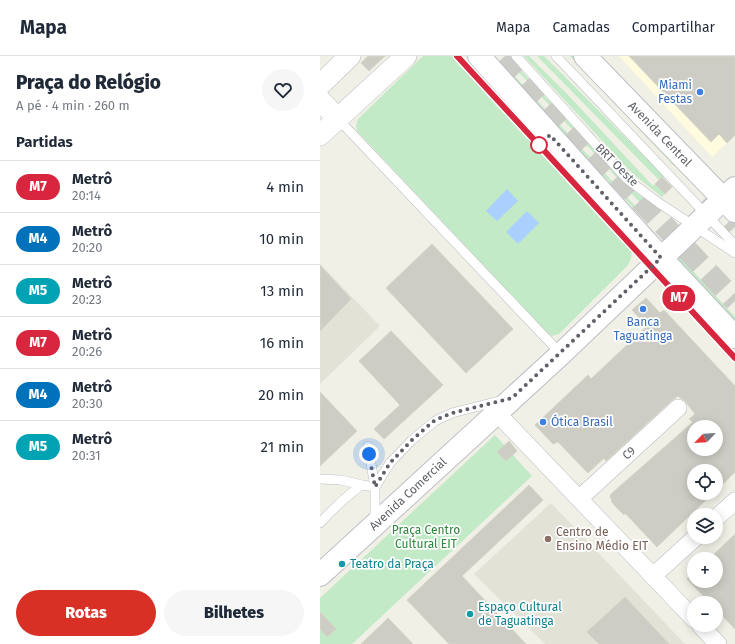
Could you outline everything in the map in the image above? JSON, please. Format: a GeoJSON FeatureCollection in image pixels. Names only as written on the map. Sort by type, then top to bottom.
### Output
{"type":"FeatureCollection","features":[{"type":"Feature","properties":{"kind":"main road"},"geometry":{"type":"LineString","coordinates":[[479,56],[666,253],[735,337]]}},
{"type":"Feature","properties":{"kind":"main road","name":"Avenida Central"},"geometry":{"type":"LineString","coordinates":[[585,56],[719,207]]}},
{"type":"Feature","properties":{"kind":"main road"},"geometry":{"type":"LineString","coordinates":[[666,253],[719,207]]}},
{"type":"Feature","properties":{"kind":"main road","name":"Avenida Comercial"},"geometry":{"type":"LineString","coordinates":[[320,575],[561,354],[666,253]]}},
{"type":"Feature","properties":{"kind":"street"},"geometry":{"type":"LineString","coordinates":[[320,85],[350,56]]}},
{"type":"Feature","properties":{"kind":"street"},"geometry":{"type":"LineString","coordinates":[[320,135],[406,56]]}},
{"type":"Feature","properties":{"kind":"street"},"geometry":{"type":"LineString","coordinates":[[320,100],[338,119]]}},
{"type":"Feature","properties":{"kind":"street"},"geometry":{"type":"LineString","coordinates":[[504,405],[580,498],[687,612]]}},
{"type":"Feature","properties":{"kind":"street","name":"C9"},"geometry":{"type":"LineString","coordinates":[[580,498],[678,408]]}},
{"type":"Feature","properties":{"kind":"street"},"geometry":{"type":"LineString","coordinates":[[723,512],[735,501]]}},
{"type":"Feature","properties":{"kind":"street"},"geometry":{"type":"LineString","coordinates":[[653,576],[688,544]]}},
{"type":"Feature","properties":{"kind":"street"},"geometry":{"type":"LineString","coordinates":[[707,632],[718,644]]}},
{"type":"Feature","properties":{"kind":"lane","name":"BRT Oeste"},"geometry":{"type":"LineString","coordinates":[[516,56],[627,179],[660,203],[719,207]]}},
{"type":"Feature","properties":{"kind":"lane","name":"BRT Oeste"},"geometry":{"type":"LineString","coordinates":[[556,56],[719,207],[735,245]]}},
{"type":"Feature","properties":{"kind":"lane"},"geometry":{"type":"LineString","coordinates":[[338,119],[561,354]]}},
{"type":"Feature","properties":{"kind":"lane","name":"BRT Oeste"},"geometry":{"type":"LineString","coordinates":[[719,207],[735,253]]}},
{"type":"Feature","properties":{"kind":"lane"},"geometry":{"type":"LineString","coordinates":[[375,487],[390,463],[412,440],[435,420],[452,413],[504,405]]}},
{"type":"Feature","properties":{"kind":"lane"},"geometry":{"type":"LineString","coordinates":[[368,446],[375,487],[375,524]]}},
{"type":"Feature","properties":{"kind":"lane"},"geometry":{"type":"LineString","coordinates":[[320,479],[341,480],[375,487]]}},
{"type":"Feature","properties":{"kind":"lane"},"geometry":{"type":"LineString","coordinates":[[320,523],[346,496],[362,485]]}},
{"type":"Feature","properties":{"kind":"shaded area"},"geometry":{"type":"Polygon","coordinates":[[[619,56],[735,56],[735,136],[712,157],[619,56]]]}},
{"type":"Feature","properties":{"kind":"shaded area"},"geometry":{"type":"Polygon","coordinates":[[[320,264],[380,326],[320,384],[320,264]]]}},
{"type":"Feature","properties":{"kind":"shaded area","name":"Centro de Ensino Médio EIT"},"geometry":{"type":"Polygon","coordinates":[[[551,503],[685,644],[545,644],[474,574],[551,503]]]}},
{"type":"Feature","properties":{"kind":"green space"},"geometry":{"type":"Polygon","coordinates":[[[423,56],[461,56],[624,231],[626,235],[632,253],[630,262],[559,334],[552,336],[547,333],[357,131],[356,126],[358,119],[423,56]]]}},
{"type":"Feature","properties":{"kind":"green space"},"geometry":{"type":"Polygon","coordinates":[[[524,56],[529,56],[570,97],[653,186],[655,184],[665,194],[662,197],[632,173],[524,56]]]}},
{"type":"Feature","properties":{"kind":"green space"},"geometry":{"type":"Polygon","coordinates":[[[537,56],[544,56],[664,176],[659,180],[537,56]]]}},
{"type":"Feature","properties":{"kind":"green space"},"geometry":{"type":"Polygon","coordinates":[[[570,56],[575,56],[680,161],[674,166],[570,56]]]}},
{"type":"Feature","properties":{"kind":"green space"},"geometry":{"type":"Polygon","coordinates":[[[514,63],[630,188],[650,203],[645,208],[512,65],[514,63]]]}},
{"type":"Feature","properties":{"kind":"green space"},"geometry":{"type":"Polygon","coordinates":[[[507,68],[638,209],[642,211],[639,214],[505,70],[507,68]]]}},
{"type":"Feature","properties":{"kind":"green space"},"geometry":{"type":"Polygon","coordinates":[[[678,255],[735,317],[735,321],[676,257],[678,255]]]}},
{"type":"Feature","properties":{"kind":"green space","name":"Praça Centro Cultural EIT"},"geometry":{"type":"Polygon","coordinates":[[[495,435],[532,476],[352,644],[320,644],[320,598],[495,435]]]}},
{"type":"Feature","properties":{"kind":"water"},"geometry":{"type":"Polygon","coordinates":[[[507,189],[518,201],[497,221],[486,211],[507,189]]]}},
{"type":"Feature","properties":{"kind":"water"},"geometry":{"type":"Polygon","coordinates":[[[527,211],[539,223],[518,244],[506,232],[527,211]]]}},
{"type":"Feature","properties":{"kind":"building"},"geometry":{"type":"Polygon","coordinates":[[[368,56],[385,56],[369,71],[361,63],[368,56]]]}},
{"type":"Feature","properties":{"kind":"building"},"geometry":{"type":"Polygon","coordinates":[[[629,56],[735,56],[735,135],[727,143],[719,134],[711,142],[629,56]]]}},
{"type":"Feature","properties":{"kind":"building"},"geometry":{"type":"Polygon","coordinates":[[[662,177],[672,187],[665,194],[655,184],[662,177]]]}},
{"type":"Feature","properties":{"kind":"building"},"geometry":{"type":"Polygon","coordinates":[[[432,244],[513,329],[466,373],[386,288],[432,244]]]}},
{"type":"Feature","properties":{"kind":"building"},"geometry":{"type":"Polygon","coordinates":[[[320,265],[351,299],[320,331],[320,265]]]}},
{"type":"Feature","properties":{"kind":"building"},"geometry":{"type":"Polygon","coordinates":[[[646,298],[660,313],[664,310],[735,386],[735,472],[723,484],[723,464],[687,464],[687,500],[706,500],[697,508],[687,508],[687,518],[657,547],[625,513],[624,515],[616,507],[611,501],[611,494],[687,427],[687,456],[723,456],[723,420],[690,420],[689,419],[695,414],[685,401],[678,396],[606,461],[604,458],[588,473],[558,442],[553,444],[535,425],[588,375],[591,379],[647,326],[632,310],[646,298]]]}},
{"type":"Feature","properties":{"kind":"building"},"geometry":{"type":"Polygon","coordinates":[[[391,331],[443,385],[384,439],[374,429],[400,405],[359,361],[391,331]]]}},
{"type":"Feature","properties":{"kind":"building"},"geometry":{"type":"Polygon","coordinates":[[[320,392],[357,431],[320,466],[320,392]]]}},
{"type":"Feature","properties":{"kind":"building"},"geometry":{"type":"Polygon","coordinates":[[[509,441],[517,451],[506,461],[497,452],[509,441]]]}},
{"type":"Feature","properties":{"kind":"building"},"geometry":{"type":"Polygon","coordinates":[[[529,485],[543,500],[462,576],[526,644],[449,644],[407,600],[529,485]]]}},
{"type":"Feature","properties":{"kind":"building"},"geometry":{"type":"Polygon","coordinates":[[[735,534],[735,629],[723,616],[723,596],[703,596],[696,588],[723,588],[723,552],[716,552],[735,534]]]}},
{"type":"Feature","properties":{"kind":"building"},"geometry":{"type":"Polygon","coordinates":[[[625,597],[669,644],[599,644],[587,632],[625,597]]]}},
{"type":"Feature","properties":{"kind":"building"},"geometry":{"type":"Polygon","coordinates":[[[320,612],[336,629],[327,637],[320,629],[320,612]]]}},
{"type":"Feature","properties":{"kind":"building"},"geometry":{"type":"Polygon","coordinates":[[[388,618],[413,644],[361,644],[383,623],[388,618]]]}},
{"type":"Feature","properties":{"kind":"tunnel"},"geometry":{"type":"LineString","coordinates":[[505,56],[735,301]]}},
{"type":"Feature","properties":{"kind":"tunnel"},"geometry":{"type":"LineString","coordinates":[[707,197],[735,227]]}},
{"type":"Feature","properties":{"kind":"metro line","name":"M7"},"geometry":{"type":"LineString","coordinates":[[457,56],[735,358]]}},
{"type":"Feature","properties":{"kind":"place","name":"Miami Festas"},"geometry":{"type":"Point","coordinates":[700,92]}},
{"type":"Feature","properties":{"kind":"place","name":"Banca Taguatinga"},"geometry":{"type":"Point","coordinates":[643,309]}},
{"type":"Feature","properties":{"kind":"place","name":"Ótica Brasil"},"geometry":{"type":"Point","coordinates":[543,422]}},
{"type":"Feature","properties":{"kind":"place","name":"Centro de Ensino Médio EIT"},"geometry":{"type":"Point","coordinates":[548,539]}},
{"type":"Feature","properties":{"kind":"place","name":"Teatro da Praça"},"geometry":{"type":"Point","coordinates":[342,564]}},
{"type":"Feature","properties":{"kind":"place","name":"Espaço Cultural de Taguatinga"},"geometry":{"type":"Point","coordinates":[470,614]}},
{"type":"Feature","properties":{"kind":"route"},"geometry":{"type":"LineString","coordinates":[[369,454],[375,487],[390,463],[412,440],[435,420],[452,413],[512,398],[561,354],[661,258],[550,135],[539,145]]}}]}
